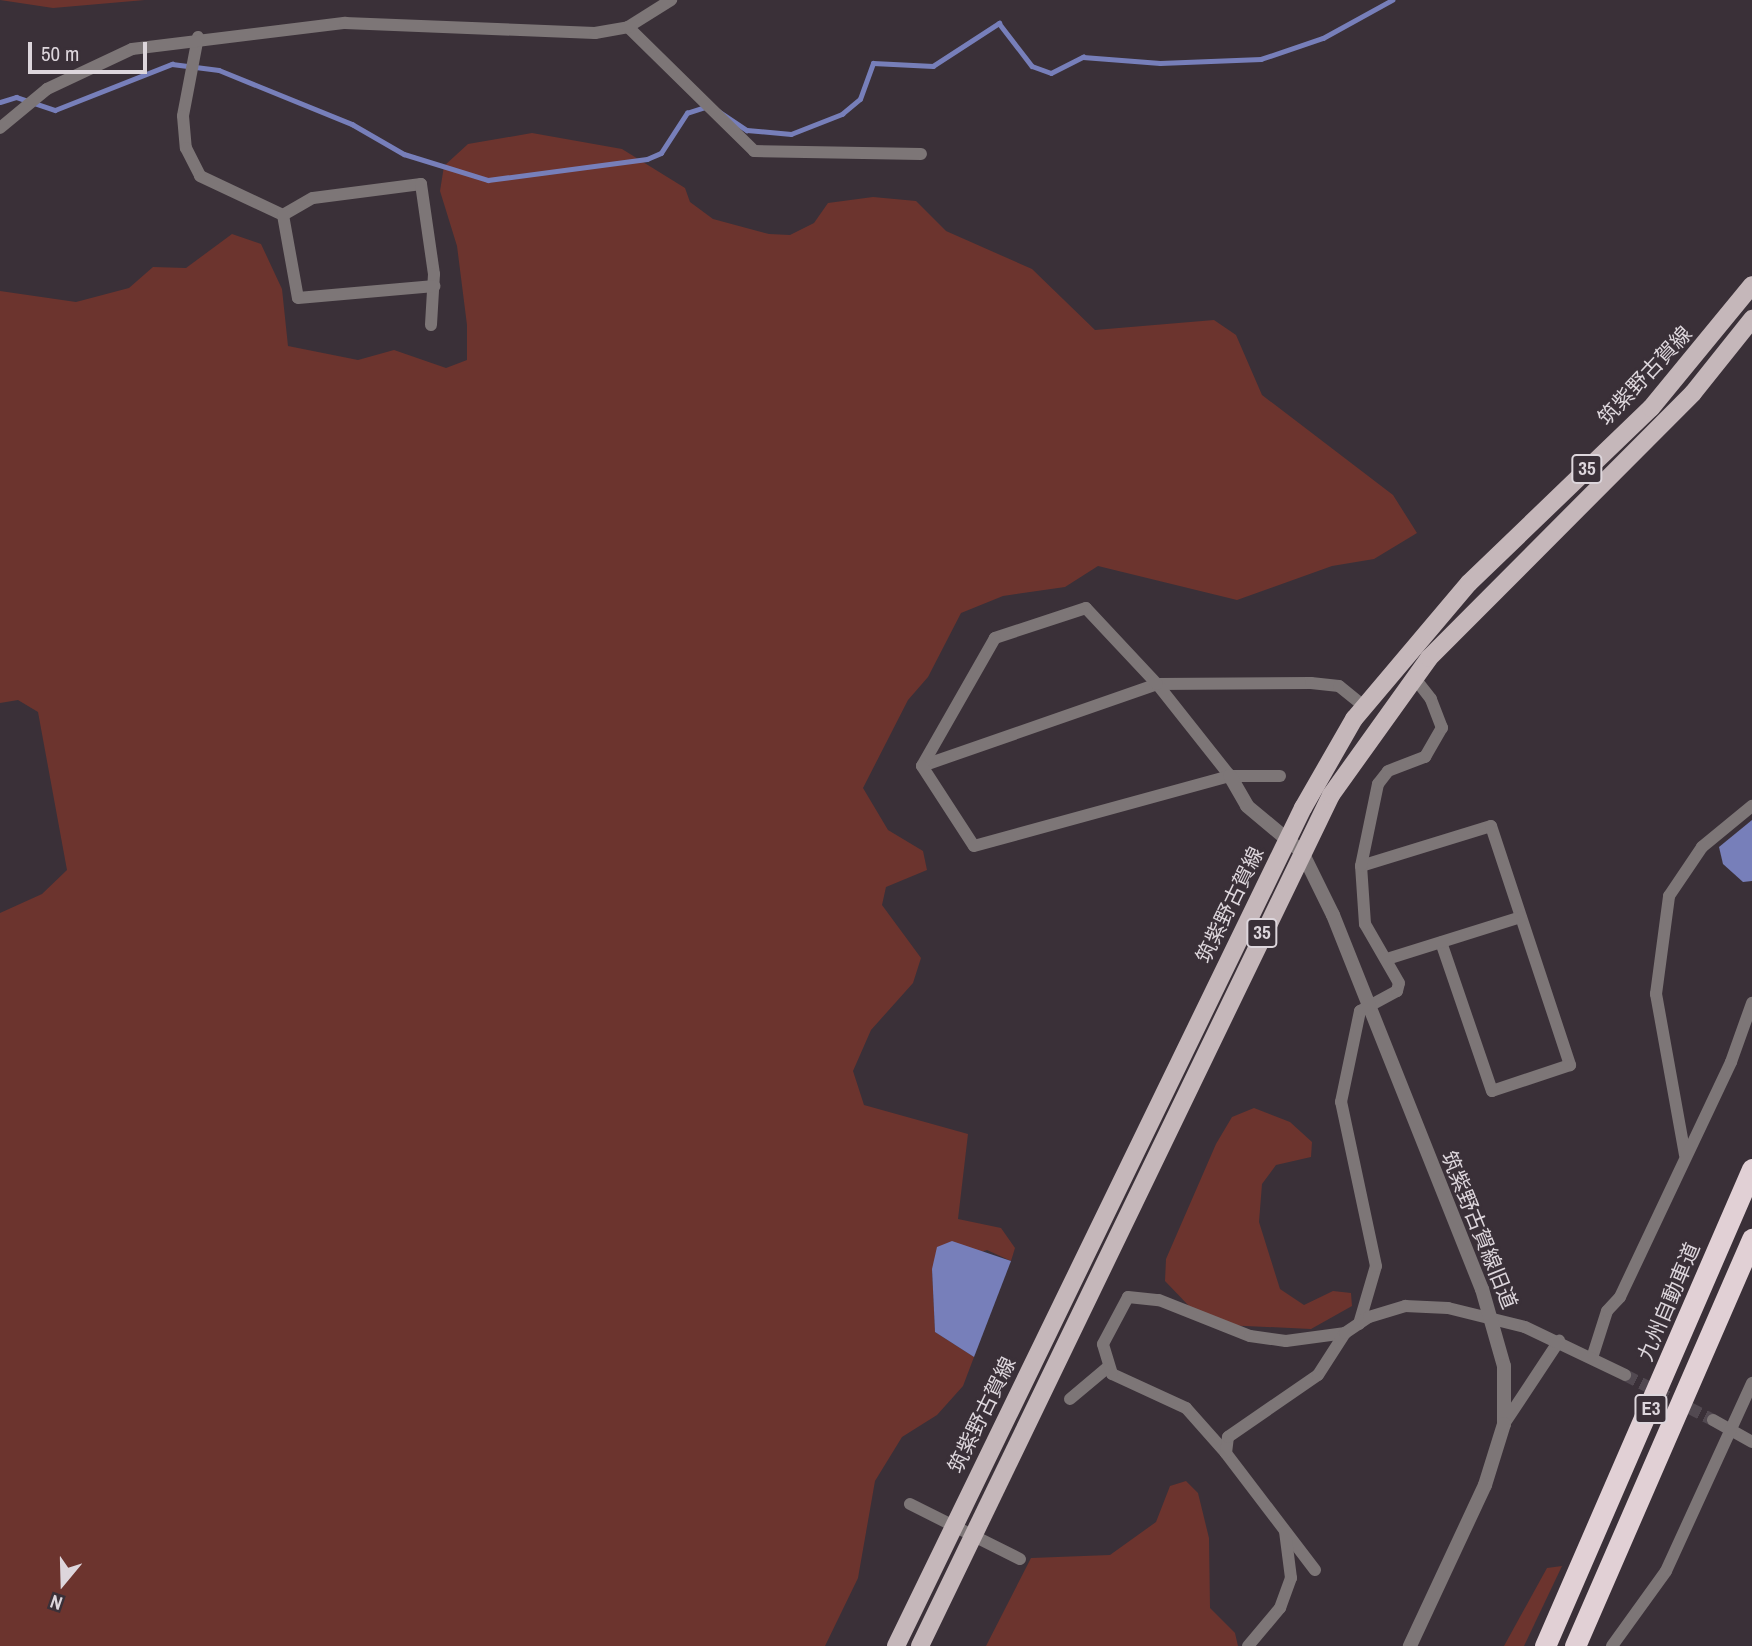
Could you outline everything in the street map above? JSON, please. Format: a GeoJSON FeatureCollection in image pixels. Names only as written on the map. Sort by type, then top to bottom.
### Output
{"type":"FeatureCollection","features":[{"type":"Feature","properties":{"kind":"highway","name":"九州自動車道"},"geometry":{"type":"LineString","coordinates":[[1545,1646],[1752,1169]]}},
{"type":"Feature","properties":{"kind":"highway","name":"E3"},"geometry":{"type":"LineString","coordinates":[[1575,1646],[1752,1239]]}},
{"type":"Feature","properties":{"kind":"main road","name":"筑紫野古賀線"},"geometry":{"type":"LineString","coordinates":[[896,1646],[1364,706],[1469,583],[1651,408],[1752,285]]}},
{"type":"Feature","properties":{"kind":"main road","name":"筑紫野古賀線"},"geometry":{"type":"LineString","coordinates":[[920,1646],[1294,847],[1413,676],[1693,393],[1752,319]]}},
{"type":"Feature","properties":{"kind":"street"},"geometry":{"type":"LineString","coordinates":[[0,128],[35,99],[87,67],[132,49],[198,37],[404,21],[558,36],[628,27],[671,0]]}},
{"type":"Feature","properties":{"kind":"street"},"geometry":{"type":"LineString","coordinates":[[628,27],[754,151],[921,154]]}},
{"type":"Feature","properties":{"kind":"street"},"geometry":{"type":"LineString","coordinates":[[198,37],[190,76],[186,148],[200,176],[283,215]]}},
{"type":"Feature","properties":{"kind":"street"},"geometry":{"type":"LineString","coordinates":[[283,215],[313,198],[421,184],[434,286],[431,325]]}},
{"type":"Feature","properties":{"kind":"street"},"geometry":{"type":"LineString","coordinates":[[283,215],[298,298],[434,286]]}},
{"type":"Feature","properties":{"kind":"street"},"geometry":{"type":"LineString","coordinates":[[922,766],[995,638],[1086,608],[1157,684],[1230,776],[1247,806],[1294,847]]}},
{"type":"Feature","properties":{"kind":"street"},"geometry":{"type":"LineString","coordinates":[[1359,1324],[1376,1266],[1341,1102],[1366,1005],[1396,991],[1387,959],[1365,924],[1361,866],[1378,784],[1388,771],[1425,757],[1442,728],[1432,699],[1413,676]]}},
{"type":"Feature","properties":{"kind":"street"},"geometry":{"type":"LineString","coordinates":[[922,766],[1157,684],[1311,683],[1339,686],[1364,706]]}},
{"type":"Feature","properties":{"kind":"street"},"geometry":{"type":"LineString","coordinates":[[922,766],[974,846],[1230,776],[1280,776]]}},
{"type":"Feature","properties":{"kind":"street"},"geometry":{"type":"LineString","coordinates":[[1685,1155],[1656,995],[1669,896],[1702,847],[1752,806]]}},
{"type":"Feature","properties":{"kind":"street"},"geometry":{"type":"LineString","coordinates":[[1361,866],[1492,826],[1570,1065],[1492,1091],[1441,942]]}},
{"type":"Feature","properties":{"kind":"street","name":"筑紫野古賀線旧道"},"geometry":{"type":"LineString","coordinates":[[1294,847],[1366,1005],[1494,1324],[1504,1366],[1504,1424],[1485,1485],[1410,1646]]}},
{"type":"Feature","properties":{"kind":"street"},"geometry":{"type":"LineString","coordinates":[[1387,959],[1521,917]]}},
{"type":"Feature","properties":{"kind":"street"},"geometry":{"type":"LineString","coordinates":[[1592,1358],[1607,1311],[1620,1297],[1752,1003]]}},
{"type":"Feature","properties":{"kind":"street"},"geometry":{"type":"LineString","coordinates":[[1108,1367],[1103,1344],[1128,1297],[1159,1300],[1250,1336],[1286,1341],[1345,1333],[1359,1324],[1405,1306],[1448,1308],[1494,1324],[1525,1327],[1625,1375]]}},
{"type":"Feature","properties":{"kind":"street"},"geometry":{"type":"LineString","coordinates":[[1226,1453],[1237,1425],[1318,1376],[1345,1333]]}},
{"type":"Feature","properties":{"kind":"street"},"geometry":{"type":"LineString","coordinates":[[1504,1424],[1559,1341]]}},
{"type":"Feature","properties":{"kind":"street"},"geometry":{"type":"LineString","coordinates":[[1070,1399],[1108,1367]]}},
{"type":"Feature","properties":{"kind":"street"},"geometry":{"type":"LineString","coordinates":[[1108,1367],[1186,1408],[1226,1453],[1315,1570]]}},
{"type":"Feature","properties":{"kind":"street"},"geometry":{"type":"LineString","coordinates":[[1612,1646],[1666,1571],[1752,1383]]}},
{"type":"Feature","properties":{"kind":"street"},"geometry":{"type":"LineString","coordinates":[[1713,1420],[1752,1442]]}},
{"type":"Feature","properties":{"kind":"street"},"geometry":{"type":"LineString","coordinates":[[910,1504],[1020,1559]]}},
{"type":"Feature","properties":{"kind":"street"},"geometry":{"type":"LineString","coordinates":[[1248,1646],[1280,1608],[1291,1577],[1285,1531]]}},
{"type":"Feature","properties":{"kind":"shaded area"},"geometry":{"type":"Polygon","coordinates":[[[0,0],[145,0],[53,8],[0,0]]]}},
{"type":"Feature","properties":{"kind":"shaded area"},"geometry":{"type":"Polygon","coordinates":[[[532,133],[622,149],[685,188],[690,202],[713,219],[769,234],[790,235],[814,223],[828,203],[873,197],[916,201],[946,231],[1032,269],[1095,330],[1214,320],[1236,335],[1262,395],[1393,495],[1417,533],[1374,559],[1332,566],[1237,600],[1098,566],[1065,587],[1003,596],[961,613],[928,677],[908,700],[863,788],[888,830],[923,851],[927,870],[886,887],[882,905],[921,958],[913,983],[871,1030],[853,1071],[864,1105],[968,1134],[958,1219],[1001,1228],[1015,1248],[1011,1261],[987,1250],[932,1269],[935,1332],[974,1357],[963,1386],[937,1415],[902,1437],[875,1481],[858,1578],[825,1646],[0,1646],[0,913],[42,894],[67,870],[38,712],[18,700],[0,703],[0,291],[76,302],[129,288],[153,267],[186,268],[232,234],[261,244],[282,289],[288,346],[358,360],[394,350],[446,368],[467,360],[467,325],[457,246],[440,191],[444,166],[468,144],[532,133]]]}},
{"type":"Feature","properties":{"kind":"shaded area"},"geometry":{"type":"Polygon","coordinates":[[[1254,1108],[1290,1122],[1312,1142],[1311,1157],[1276,1165],[1262,1184],[1259,1222],[1280,1289],[1304,1305],[1333,1291],[1351,1293],[1352,1306],[1311,1329],[1224,1325],[1189,1306],[1165,1281],[1166,1259],[1216,1144],[1232,1117],[1254,1108]]]}},
{"type":"Feature","properties":{"kind":"shaded area"},"geometry":{"type":"Polygon","coordinates":[[[1186,1481],[1198,1493],[1209,1538],[1210,1608],[1235,1633],[1238,1646],[986,1646],[1031,1558],[1110,1555],[1156,1522],[1170,1486],[1186,1481]]]}},
{"type":"Feature","properties":{"kind":"shaded area"},"geometry":{"type":"Polygon","coordinates":[[[1562,1566],[1524,1646],[1504,1646],[1547,1568],[1562,1566]]]}},
{"type":"Feature","properties":{"kind":"water"},"geometry":{"type":"Polygon","coordinates":[[[1752,820],[1752,881],[1743,882],[1723,864],[1719,847],[1752,820]]]}},
{"type":"Feature","properties":{"kind":"water"},"geometry":{"type":"Polygon","coordinates":[[[952,1241],[1011,1261],[974,1357],[935,1332],[932,1269],[937,1247],[952,1241]]]}},
{"type":"Feature","properties":{"kind":"waterway"},"geometry":{"type":"LineString","coordinates":[[717,110],[747,130],[791,134],[842,114],[860,99],[873,63],[933,66],[999,23],[1032,66],[1051,73],[1083,57],[1160,63],[1261,59],[1323,38],[1392,0]]}},
{"type":"Feature","properties":{"kind":"waterway"},"geometry":{"type":"LineString","coordinates":[[0,102],[16,97],[55,110],[172,64],[219,70],[352,124],[404,154],[488,180],[647,159],[661,153],[687,113],[705,107]]}},
{"type":"Feature","properties":{"kind":"tunnel"},"geometry":{"type":"LineString","coordinates":[[1625,1375],[1713,1420]]}}]}
